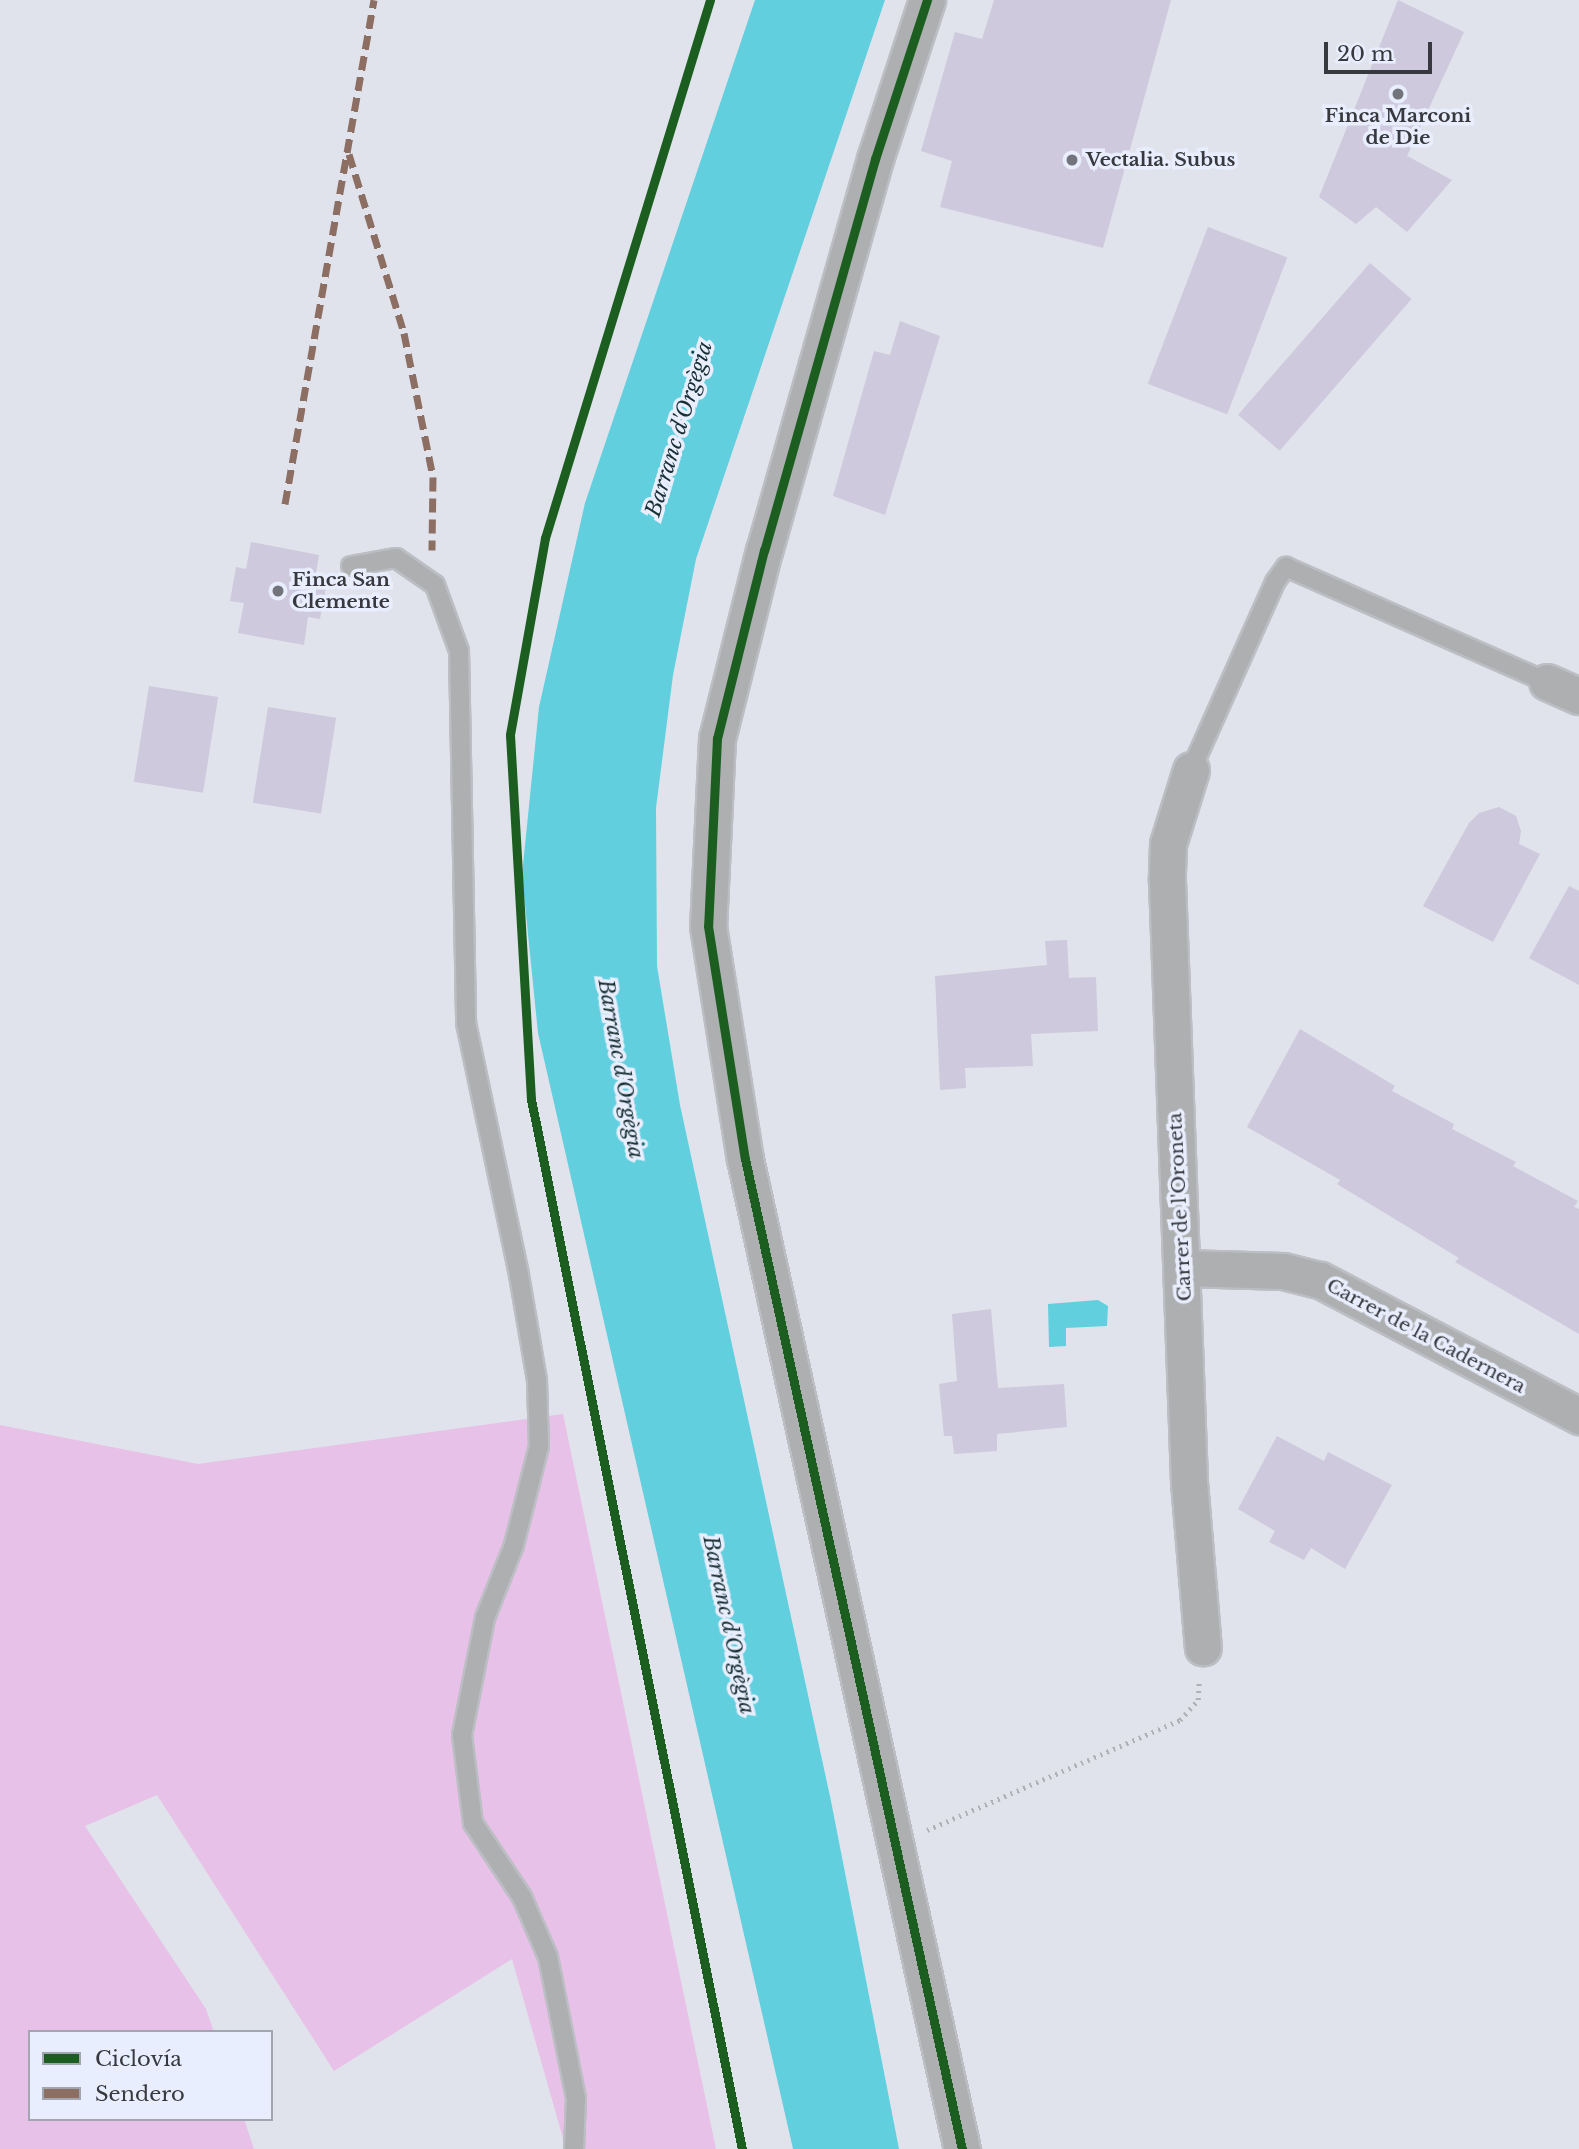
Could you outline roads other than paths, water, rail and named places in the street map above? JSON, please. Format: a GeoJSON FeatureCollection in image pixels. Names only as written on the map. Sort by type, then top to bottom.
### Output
{"type":"FeatureCollection","features":[{"type":"Feature","properties":{"kind":"street"},"geometry":{"type":"LineString","coordinates":[[928,0],[875,159],[764,550],[717,738],[708,926],[745,1159],[834,1576],[897,1843],[962,2149]]}},
{"type":"Feature","properties":{"kind":"street"},"geometry":{"type":"LineString","coordinates":[[1547,682],[1579,696]]}},
{"type":"Feature","properties":{"kind":"street","name":"Carrer de l'Oroneta"},"geometry":{"type":"LineString","coordinates":[[1191,770],[1168,844],[1167,881],[1184,1268],[1189,1482],[1203,1647]]}},
{"type":"Feature","properties":{"kind":"street","name":"Carrer de la Cadernera"},"geometry":{"type":"LineString","coordinates":[[1184,1268],[1283,1271],[1320,1280],[1579,1416]]}},
{"type":"Feature","properties":{"kind":"lane"},"geometry":{"type":"LineString","coordinates":[[351,566],[396,558],[435,585],[459,650],[466,1023],[537,1380],[539,1446],[514,1545],[485,1618],[462,1735],[473,1824],[522,1896],[548,1957],[576,2098],[574,2149]]}},
{"type":"Feature","properties":{"kind":"lane"},"geometry":{"type":"LineString","coordinates":[[1191,770],[1275,582],[1286,567],[1547,682]]}},
{"type":"Feature","properties":{"kind":"water","name":"Barranc d'Orgègia"},"geometry":{"type":"Polygon","coordinates":[[[755,0],[885,0],[696,559],[673,675],[656,808],[657,966],[680,1105],[831,1801],[899,2149],[793,2149],[538,1033],[522,875],[539,707],[585,503],[755,0]]]}},
{"type":"Feature","properties":{"kind":"water"},"geometry":{"type":"Polygon","coordinates":[[[1098,1300],[1108,1306],[1107,1326],[1066,1328],[1066,1346],[1049,1347],[1048,1304],[1098,1300]]]}},
{"type":"Feature","properties":{"kind":"place","name":"Finca Marconi de Die"},"geometry":{"type":"Point","coordinates":[1398,94]}},
{"type":"Feature","properties":{"kind":"place","name":"Vectalia. Subus"},"geometry":{"type":"Point","coordinates":[1072,160]}},
{"type":"Feature","properties":{"kind":"place","name":"Finca San Clemente"},"geometry":{"type":"Point","coordinates":[278,591]}}]}
